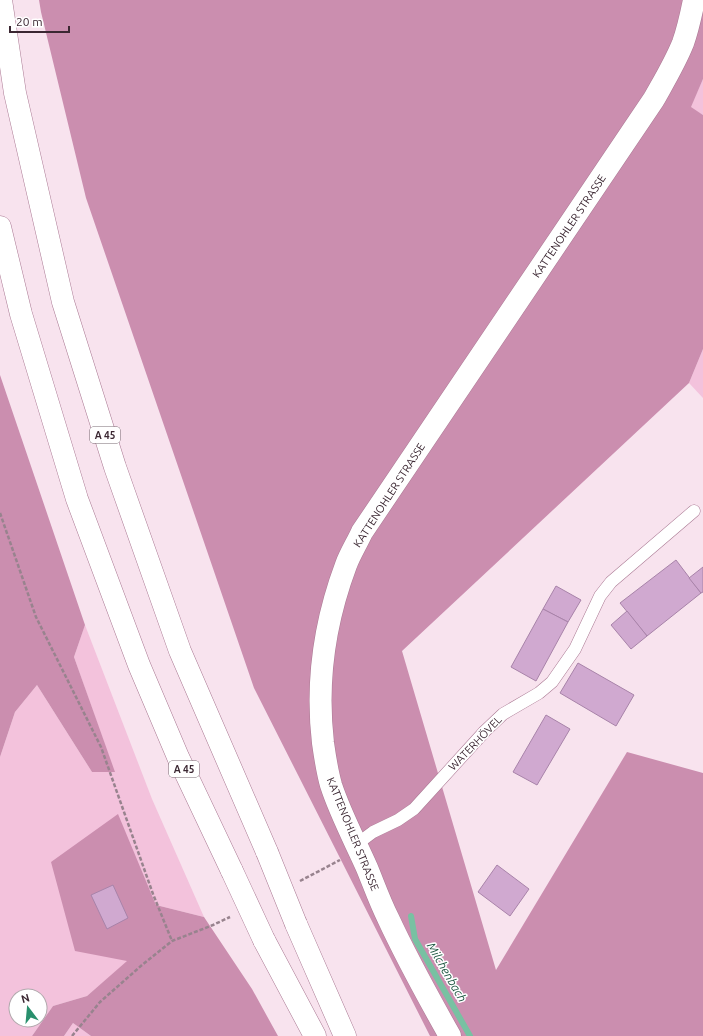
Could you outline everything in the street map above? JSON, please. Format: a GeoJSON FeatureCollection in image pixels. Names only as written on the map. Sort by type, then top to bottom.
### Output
{"type":"FeatureCollection","features":[{"type":"Feature","properties":{"kind":"main road","name":"A 45"},"geometry":{"type":"LineString","coordinates":[[1,0],[16,93],[66,310],[115,468],[180,651],[345,1036]]}},
{"type":"Feature","properties":{"kind":"main road","name":"KATTENOHLER STRASSE"},"geometry":{"type":"LineString","coordinates":[[450,1036],[419,980],[377,895],[372,878],[336,800],[329,778],[325,758],[320,702],[322,668],[335,597],[347,563],[362,532],[654,99],[670,71],[683,43],[694,0]]}},
{"type":"Feature","properties":{"kind":"main road","name":"A 45"},"geometry":{"type":"LineString","coordinates":[[0,227],[21,314],[77,499],[139,665],[178,756],[264,940],[315,1036]]}},
{"type":"Feature","properties":{"kind":"lane","name":"WATERHÖVEL"},"geometry":{"type":"LineString","coordinates":[[357,844],[373,832],[398,820],[414,809],[485,731],[503,714],[539,693],[552,682],[575,649],[600,596],[612,582],[694,511]]}},
{"type":"Feature","properties":{"kind":"path"},"geometry":{"type":"LineString","coordinates":[[0,513],[36,617],[101,747],[153,894],[172,941],[142,964],[100,1002],[72,1036]]}},
{"type":"Feature","properties":{"kind":"shaded area"},"geometry":{"type":"Polygon","coordinates":[[[39,0],[703,0],[703,79],[691,107],[703,115],[703,349],[689,383],[402,651],[496,970],[627,752],[703,773],[703,1036],[430,1036],[254,688],[86,198],[39,0]]]}},
{"type":"Feature","properties":{"kind":"shaded area"},"geometry":{"type":"Polygon","coordinates":[[[703,79],[703,115],[690,108],[703,79]]]}},
{"type":"Feature","properties":{"kind":"shaded area"},"geometry":{"type":"Polygon","coordinates":[[[703,349],[703,398],[689,383],[703,349]]]}},
{"type":"Feature","properties":{"kind":"shaded area"},"geometry":{"type":"Polygon","coordinates":[[[0,375],[85,625],[74,657],[115,772],[92,772],[37,685],[15,712],[0,757],[0,375]]]}},
{"type":"Feature","properties":{"kind":"shaded area"},"geometry":{"type":"Polygon","coordinates":[[[85,625],[152,799],[204,917],[156,905],[117,815],[128,961],[87,996],[53,1006],[48,1013],[48,988],[8,988],[8,1028],[38,1028],[32,1036],[0,1036],[0,757],[15,712],[37,685],[92,772],[114,771],[74,657],[85,625]]]}},
{"type":"Feature","properties":{"kind":"shaded area"},"geometry":{"type":"Polygon","coordinates":[[[118,814],[156,905],[204,917],[252,989],[278,1036],[91,1036],[73,1023],[64,1036],[32,1036],[38,1028],[48,1028],[48,1013],[53,1006],[87,996],[127,961],[75,951],[51,862],[118,814]]]}},
{"type":"Feature","properties":{"kind":"shaded area"},"geometry":{"type":"Polygon","coordinates":[[[73,1023],[91,1036],[64,1036],[73,1023]]]}},
{"type":"Feature","properties":{"kind":"building"},"geometry":{"type":"Polygon","coordinates":[[[676,560],[701,593],[647,636],[620,603],[676,560]]]}},
{"type":"Feature","properties":{"kind":"building"},"geometry":{"type":"Polygon","coordinates":[[[703,567],[703,592],[701,593],[689,578],[703,567]]]}},
{"type":"Feature","properties":{"kind":"building"},"geometry":{"type":"Polygon","coordinates":[[[556,586],[581,600],[568,622],[543,609],[556,586]]]}},
{"type":"Feature","properties":{"kind":"building"},"geometry":{"type":"Polygon","coordinates":[[[543,609],[568,622],[536,681],[511,667],[543,609]]]}},
{"type":"Feature","properties":{"kind":"building"},"geometry":{"type":"Polygon","coordinates":[[[627,611],[647,636],[631,649],[611,625],[627,611]]]}},
{"type":"Feature","properties":{"kind":"building"},"geometry":{"type":"Polygon","coordinates":[[[578,663],[634,695],[616,726],[560,693],[578,663]]]}},
{"type":"Feature","properties":{"kind":"building"},"geometry":{"type":"Polygon","coordinates":[[[546,715],[570,729],[537,785],[513,772],[546,715]]]}},
{"type":"Feature","properties":{"kind":"building"},"geometry":{"type":"Polygon","coordinates":[[[497,865],[529,889],[510,916],[478,892],[497,865]]]}},
{"type":"Feature","properties":{"kind":"building"},"geometry":{"type":"Polygon","coordinates":[[[113,885],[128,918],[107,929],[91,895],[113,885]]]}},
{"type":"Feature","properties":{"kind":"waterway","name":"Milchenbach"},"geometry":{"type":"LineString","coordinates":[[411,916],[415,939],[470,1036]]}}]}
